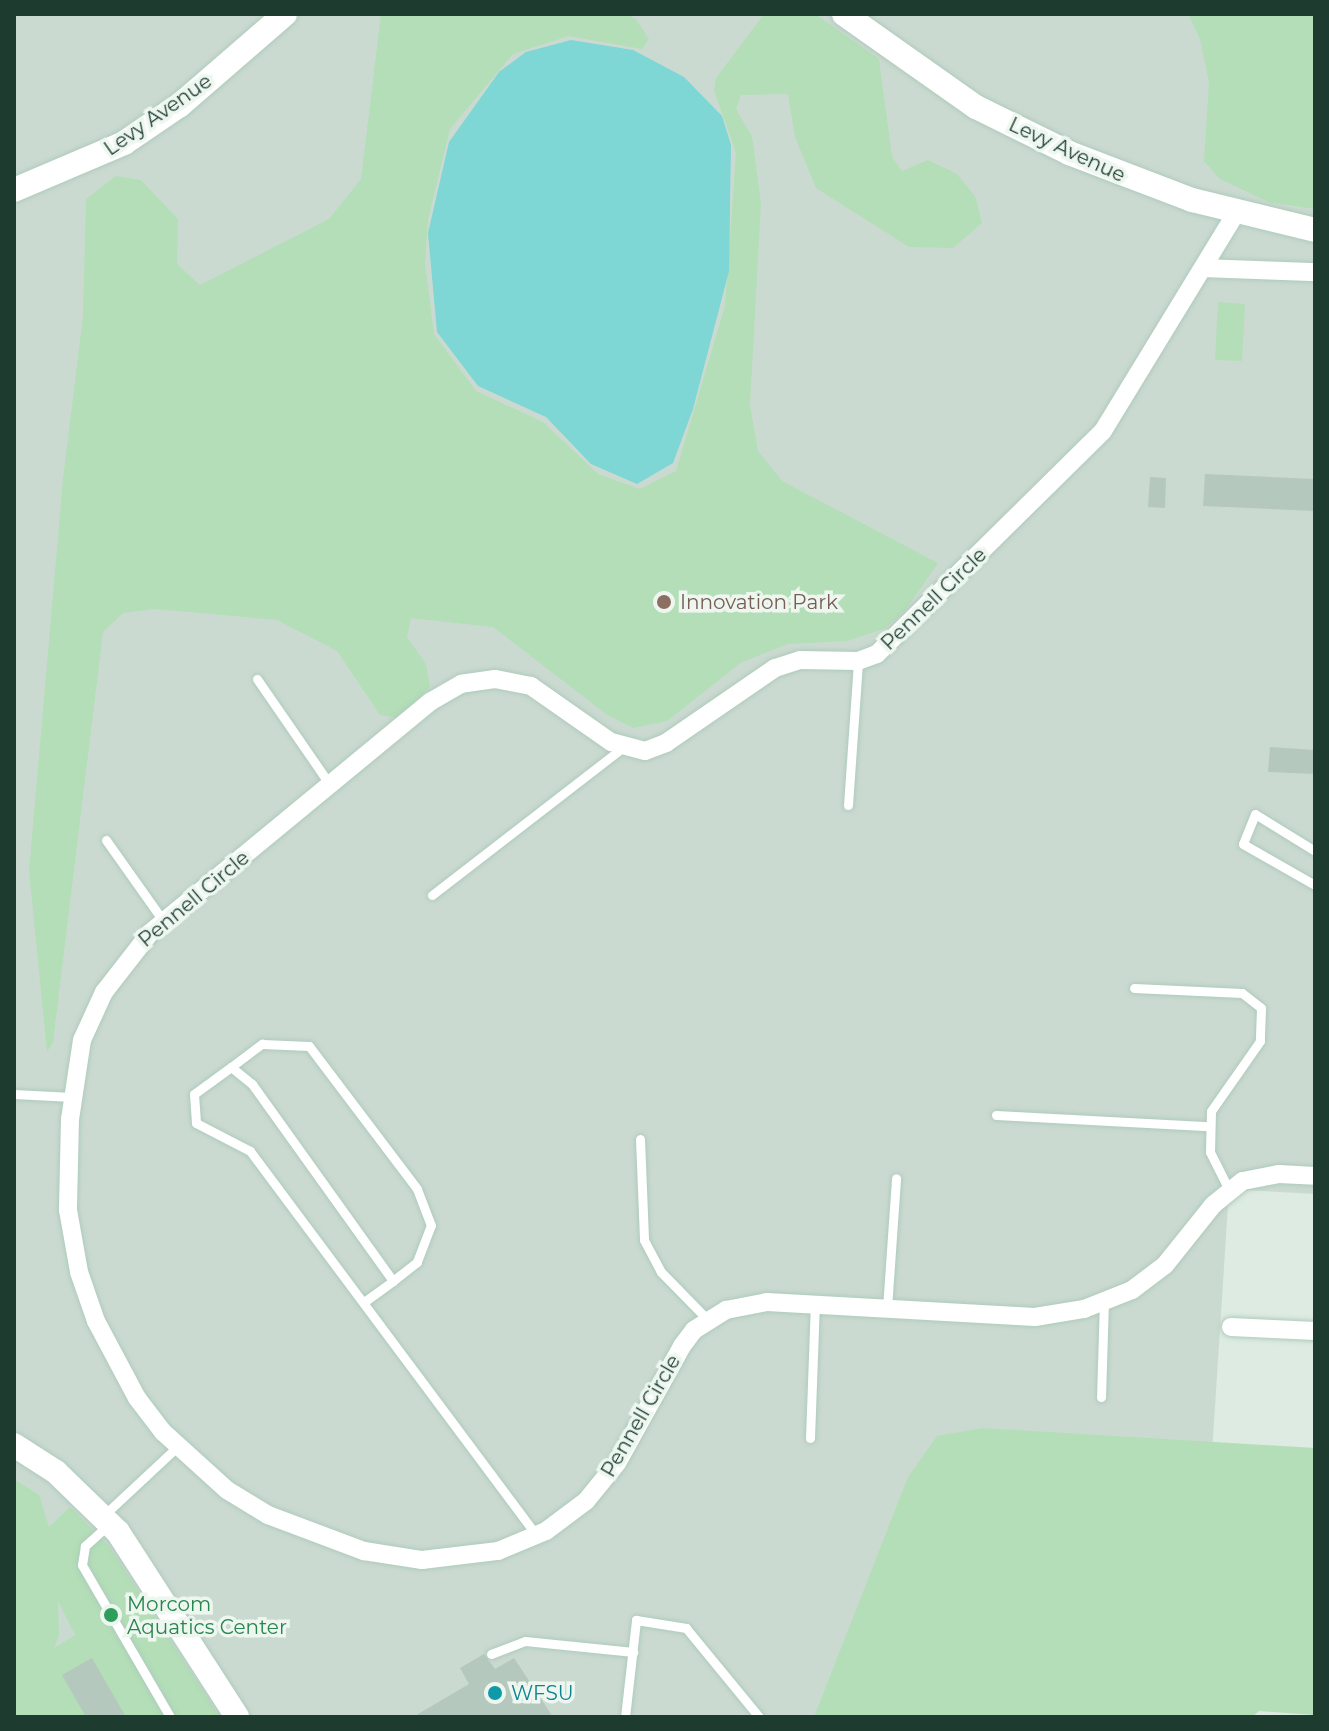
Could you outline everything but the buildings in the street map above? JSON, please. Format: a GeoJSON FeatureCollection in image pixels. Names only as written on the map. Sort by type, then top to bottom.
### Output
{"type":"FeatureCollection","features":[{"type":"Feature","properties":{"kind":"street","name":"Levy Avenue"},"geometry":{"type":"LineString","coordinates":[[14,190],[124,143],[180,105],[285,14]]}},
{"type":"Feature","properties":{"kind":"street","name":"Levy Avenue"},"geometry":{"type":"LineString","coordinates":[[844,14],[922,73],[1025,133],[1107,171],[1236,213],[1315,230]]}},
{"type":"Feature","properties":{"kind":"street","name":"Pennell Circle"},"geometry":{"type":"LineString","coordinates":[[1236,213],[1092,444],[885,648],[858,661],[800,660],[775,668],[656,748],[622,748],[531,686],[478,680],[430,702],[164,922],[132,952],[104,992],[82,1040],[72,1097],[68,1210],[89,1303],[137,1398],[178,1446],[247,1503],[364,1551],[446,1559],[498,1551],[566,1518],[603,1483],[682,1346],[708,1320],[744,1303],[815,1304],[1035,1317],[1104,1302],[1165,1265],[1229,1190],[1260,1175],[1315,1176]]}},
{"type":"Feature","properties":{"kind":"street"},"geometry":{"type":"LineString","coordinates":[[1204,268],[1315,272]]}},
{"type":"Feature","properties":{"kind":"street"},"geometry":{"type":"LineString","coordinates":[[1231,1327],[1315,1331]]}},
{"type":"Feature","properties":{"kind":"street"},"geometry":{"type":"LineString","coordinates":[[14,1445],[56,1472],[107,1520],[142,1565],[237,1717]]}},
{"type":"Feature","properties":{"kind":"lane"},"geometry":{"type":"LineString","coordinates":[[848,805],[858,661]]}},
{"type":"Feature","properties":{"kind":"lane"},"geometry":{"type":"LineString","coordinates":[[257,679],[330,785]]}},
{"type":"Feature","properties":{"kind":"lane"},"geometry":{"type":"LineString","coordinates":[[432,895],[622,748]]}},
{"type":"Feature","properties":{"kind":"lane"},"geometry":{"type":"LineString","coordinates":[[1315,851],[1255,814],[1243,844],[1315,885]]}},
{"type":"Feature","properties":{"kind":"lane"},"geometry":{"type":"LineString","coordinates":[[106,840],[164,922]]}},
{"type":"Feature","properties":{"kind":"lane"},"geometry":{"type":"LineString","coordinates":[[1134,988],[1242,993],[1261,1008],[1260,1041],[1214,1105],[1209,1126],[1210,1152],[1229,1190]]}},
{"type":"Feature","properties":{"kind":"lane"},"geometry":{"type":"LineString","coordinates":[[364,1302],[417,1262],[431,1225],[417,1189],[309,1046],[262,1044],[194,1094],[196,1123],[250,1151],[536,1535]]}},
{"type":"Feature","properties":{"kind":"lane"},"geometry":{"type":"LineString","coordinates":[[231,1067],[252,1084],[393,1281]]}},
{"type":"Feature","properties":{"kind":"lane"},"geometry":{"type":"LineString","coordinates":[[14,1094],[72,1097]]}},
{"type":"Feature","properties":{"kind":"lane"},"geometry":{"type":"LineString","coordinates":[[996,1115],[1209,1126]]}},
{"type":"Feature","properties":{"kind":"lane"},"geometry":{"type":"LineString","coordinates":[[640,1139],[644,1240],[661,1272],[708,1320]]}},
{"type":"Feature","properties":{"kind":"lane"},"geometry":{"type":"LineString","coordinates":[[887,1308],[896,1178]]}},
{"type":"Feature","properties":{"kind":"lane"},"geometry":{"type":"LineString","coordinates":[[1101,1397],[1104,1302]]}},
{"type":"Feature","properties":{"kind":"lane"},"geometry":{"type":"LineString","coordinates":[[810,1438],[815,1304]]}},
{"type":"Feature","properties":{"kind":"lane"},"geometry":{"type":"LineString","coordinates":[[170,1717],[82,1565],[85,1546],[178,1446]]}},
{"type":"Feature","properties":{"kind":"lane"},"geometry":{"type":"LineString","coordinates":[[625,1717],[636,1620],[686,1628],[759,1717]]}},
{"type":"Feature","properties":{"kind":"lane"},"geometry":{"type":"LineString","coordinates":[[491,1654],[525,1641],[633,1652]]}},
{"type":"Feature","properties":{"kind":"shaded area","name":"Innovation Park"},"geometry":{"type":"Polygon","coordinates":[[[14,14],[1315,14],[1315,1194],[1245,1190],[1228,1205],[1195,1717],[14,1717],[14,14]]]}},
{"type":"Feature","properties":{"kind":"green space"},"geometry":{"type":"Polygon","coordinates":[[[381,14],[626,14],[636,19],[649,39],[642,49],[569,36],[513,54],[450,129],[428,220],[425,264],[434,334],[476,391],[543,422],[598,474],[640,489],[676,471],[725,306],[736,153],[714,90],[716,78],[764,14],[815,14],[879,59],[892,157],[902,171],[928,160],[957,174],[975,196],[982,223],[953,248],[909,247],[816,188],[795,137],[788,94],[741,95],[736,109],[752,136],[761,203],[750,405],[758,451],[782,481],[938,563],[904,612],[884,629],[847,641],[788,644],[742,662],[667,721],[633,728],[606,714],[493,627],[411,618],[407,637],[426,664],[430,687],[398,718],[380,715],[337,651],[277,620],[156,609],[123,613],[103,632],[53,1042],[47,1052],[29,871],[63,479],[83,316],[86,199],[116,176],[141,180],[178,219],[177,264],[200,285],[329,219],[361,179],[381,14]]]}},
{"type":"Feature","properties":{"kind":"green space"},"geometry":{"type":"Polygon","coordinates":[[[1188,14],[1315,14],[1315,209],[1269,202],[1220,179],[1204,161],[1209,82],[1200,39],[1188,14]]]}},
{"type":"Feature","properties":{"kind":"green space"},"geometry":{"type":"Polygon","coordinates":[[[1218,302],[1245,304],[1242,361],[1215,360],[1218,302]]]}},
{"type":"Feature","properties":{"kind":"green space"},"geometry":{"type":"Polygon","coordinates":[[[982,1428],[1315,1448],[1315,1715],[1259,1711],[1252,1717],[814,1717],[908,1477],[937,1436],[982,1428]]]}},
{"type":"Feature","properties":{"kind":"green space","name":"Morcom Aquatics Center"},"geometry":{"type":"Polygon","coordinates":[[[14,1479],[39,1495],[49,1527],[70,1507],[109,1546],[220,1717],[14,1717],[14,1479]],[[58,1601],[59,1635],[54,1648],[75,1635],[58,1601]]]}},
{"type":"Feature","properties":{"kind":"water"},"geometry":{"type":"Polygon","coordinates":[[[571,40],[633,50],[684,77],[722,116],[731,145],[729,271],[693,409],[673,463],[637,484],[591,464],[546,417],[478,386],[437,332],[428,233],[449,142],[499,72],[526,52],[571,40]]]}},
{"type":"Feature","properties":{"kind":"place","name":"Innovation Park"},"geometry":{"type":"Point","coordinates":[664,602]}},
{"type":"Feature","properties":{"kind":"place","name":"Morcom Aquatics Center"},"geometry":{"type":"Point","coordinates":[111,1615]}},
{"type":"Feature","properties":{"kind":"place","name":"WFSU"},"geometry":{"type":"Point","coordinates":[495,1693]}}]}
